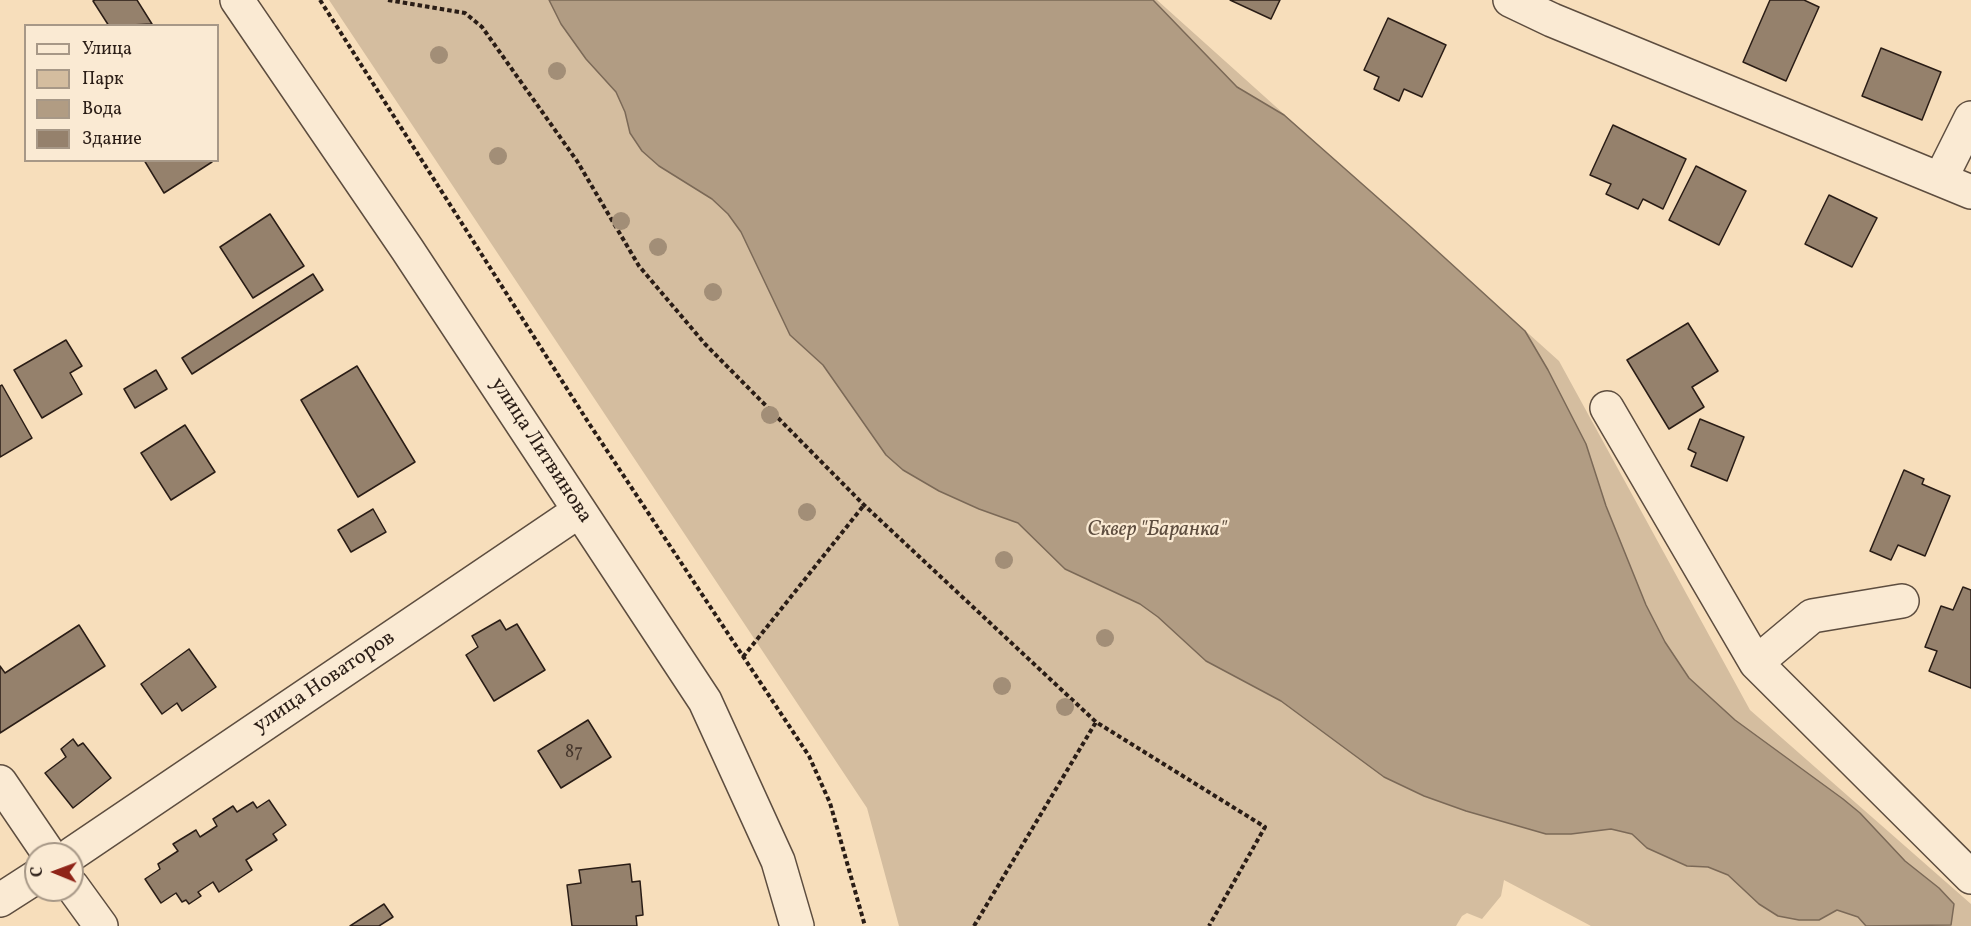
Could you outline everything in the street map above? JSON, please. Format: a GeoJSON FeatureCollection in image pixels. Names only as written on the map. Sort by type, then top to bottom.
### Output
{"type":"FeatureCollection","features":[{"type":"Feature","properties":{"kind":"street","name":"улица Литвинова"},"geometry":{"type":"LineString","coordinates":[[237,0],[407,249],[705,701],[778,861],[797,926]]}},
{"type":"Feature","properties":{"kind":"street"},"geometry":{"type":"LineString","coordinates":[[1510,0],[1556,10],[1971,192]]}},
{"type":"Feature","properties":{"kind":"street"},"geometry":{"type":"LineString","coordinates":[[1941,178],[1971,118]]}},
{"type":"Feature","properties":{"kind":"street"},"geometry":{"type":"LineString","coordinates":[[1607,408],[1756,663],[1971,877]]}},
{"type":"Feature","properties":{"kind":"street","name":"улица Новаторов"},"geometry":{"type":"LineString","coordinates":[[84,846],[579,511]]}},
{"type":"Feature","properties":{"kind":"street"},"geometry":{"type":"LineString","coordinates":[[1756,663],[1812,616],[1902,601]]}},
{"type":"Feature","properties":{"kind":"street"},"geometry":{"type":"LineString","coordinates":[[0,782],[41,842]]}},
{"type":"Feature","properties":{"kind":"street"},"geometry":{"type":"LineString","coordinates":[[0,900],[24,885]]}},
{"type":"Feature","properties":{"kind":"street"},"geometry":{"type":"LineString","coordinates":[[84,902],[101,926]]}},
{"type":"Feature","properties":{"kind":"path"},"geometry":{"type":"LineString","coordinates":[[320,0],[590,425],[808,756],[826,793],[865,926]]}},
{"type":"Feature","properties":{"kind":"path"},"geometry":{"type":"LineString","coordinates":[[388,0],[465,13],[482,27],[577,161],[639,266],[705,344],[864,505],[1096,722],[1265,827],[1209,926]]}},
{"type":"Feature","properties":{"kind":"path"},"geometry":{"type":"LineString","coordinates":[[743,657],[864,505]]}},
{"type":"Feature","properties":{"kind":"path"},"geometry":{"type":"LineString","coordinates":[[974,926],[1096,722]]}},
{"type":"Feature","properties":{"kind":"green space","name":"Сквер \"Баранка\""},"geometry":{"type":"Polygon","coordinates":[[[329,0],[1157,0],[1559,361],[1750,710],[1971,904],[1971,926],[1591,926],[1504,880],[1501,896],[1482,919],[1467,913],[1462,916],[1456,926],[899,926],[867,808],[329,0]]]}},
{"type":"Feature","properties":{"kind":"water"},"geometry":{"type":"Polygon","coordinates":[[[549,0],[1153,0],[1237,87],[1284,115],[1525,331],[1586,444],[1606,506],[1646,605],[1665,642],[1689,678],[1735,720],[1860,813],[1905,861],[1939,888],[1954,904],[1951,925],[1866,926],[1858,917],[1837,910],[1819,920],[1799,920],[1778,916],[1759,904],[1728,875],[1708,867],[1687,866],[1647,848],[1632,834],[1611,829],[1571,834],[1546,834],[1466,811],[1424,796],[1384,777],[1281,701],[1206,661],[1158,617],[1140,604],[1065,569],[1018,523],[939,491],[903,470],[886,455],[823,365],[790,335],[741,232],[728,214],[712,199],[659,166],[642,151],[630,133],[625,112],[616,92],[586,59],[561,24],[549,0]]]}},
{"type":"Feature","properties":{"kind":"building"},"geometry":{"type":"Polygon","coordinates":[[[137,0],[152,24],[108,24],[93,1],[137,0]]]}},
{"type":"Feature","properties":{"kind":"building"},"geometry":{"type":"Polygon","coordinates":[[[1230,0],[1280,0],[1271,19],[1230,0]]]}},
{"type":"Feature","properties":{"kind":"building"},"geometry":{"type":"Polygon","coordinates":[[[1770,0],[1804,0],[1819,7],[1786,81],[1743,62],[1770,0]]]}},
{"type":"Feature","properties":{"kind":"building"},"geometry":{"type":"Polygon","coordinates":[[[1388,18],[1446,45],[1422,97],[1404,89],[1399,101],[1374,89],[1379,77],[1364,70],[1388,18]]]}},
{"type":"Feature","properties":{"kind":"building"},"geometry":{"type":"Polygon","coordinates":[[[1881,48],[1941,72],[1922,120],[1862,96],[1881,48]]]}},
{"type":"Feature","properties":{"kind":"building"},"geometry":{"type":"Polygon","coordinates":[[[1613,125],[1686,159],[1663,209],[1643,199],[1638,209],[1606,194],[1611,184],[1590,175],[1613,125]]]}},
{"type":"Feature","properties":{"kind":"building"},"geometry":{"type":"Polygon","coordinates":[[[145,162],[212,162],[164,193],[145,162]]]}},
{"type":"Feature","properties":{"kind":"building"},"geometry":{"type":"Polygon","coordinates":[[[1696,166],[1746,191],[1719,245],[1669,220],[1696,166]]]}},
{"type":"Feature","properties":{"kind":"building"},"geometry":{"type":"Polygon","coordinates":[[[1829,195],[1877,218],[1852,267],[1805,244],[1829,195]]]}},
{"type":"Feature","properties":{"kind":"building"},"geometry":{"type":"Polygon","coordinates":[[[270,214],[304,266],[253,298],[220,247],[270,214]]]}},
{"type":"Feature","properties":{"kind":"building"},"geometry":{"type":"Polygon","coordinates":[[[313,274],[323,290],[192,374],[182,358],[313,274]]]}},
{"type":"Feature","properties":{"kind":"building"},"geometry":{"type":"Polygon","coordinates":[[[1688,323],[1718,371],[1692,387],[1704,407],[1669,429],[1627,360],[1688,323]]]}},
{"type":"Feature","properties":{"kind":"building"},"geometry":{"type":"Polygon","coordinates":[[[66,340],[82,366],[70,373],[82,394],[42,418],[14,370],[66,340]]]}},
{"type":"Feature","properties":{"kind":"building"},"geometry":{"type":"Polygon","coordinates":[[[357,366],[415,462],[358,497],[301,400],[357,366]]]}},
{"type":"Feature","properties":{"kind":"building"},"geometry":{"type":"Polygon","coordinates":[[[156,370],[167,389],[135,408],[124,389],[156,370]]]}},
{"type":"Feature","properties":{"kind":"building"},"geometry":{"type":"Polygon","coordinates":[[[2,385],[32,438],[0,457],[0,386],[2,385]]]}},
{"type":"Feature","properties":{"kind":"building"},"geometry":{"type":"Polygon","coordinates":[[[1700,419],[1744,437],[1727,481],[1691,466],[1696,453],[1688,449],[1700,419]]]}},
{"type":"Feature","properties":{"kind":"building"},"geometry":{"type":"Polygon","coordinates":[[[185,425],[215,472],[171,500],[141,453],[185,425]]]}},
{"type":"Feature","properties":{"kind":"building"},"geometry":{"type":"Polygon","coordinates":[[[1904,470],[1924,479],[1922,484],[1950,496],[1925,556],[1898,545],[1891,560],[1870,551],[1904,470]]]}},
{"type":"Feature","properties":{"kind":"building"},"geometry":{"type":"Polygon","coordinates":[[[373,509],[386,532],[351,552],[338,530],[373,509]]]}},
{"type":"Feature","properties":{"kind":"building"},"geometry":{"type":"Polygon","coordinates":[[[1963,587],[1971,590],[1971,688],[1929,671],[1937,651],[1925,647],[1941,606],[1953,610],[1963,587]]]}},
{"type":"Feature","properties":{"kind":"building"},"geometry":{"type":"Polygon","coordinates":[[[500,620],[506,630],[517,624],[545,670],[494,701],[466,655],[478,647],[472,636],[500,620]]]}},
{"type":"Feature","properties":{"kind":"building"},"geometry":{"type":"Polygon","coordinates":[[[79,625],[105,666],[0,733],[0,666],[5,673],[79,625]]]}},
{"type":"Feature","properties":{"kind":"building"},"geometry":{"type":"Polygon","coordinates":[[[189,649],[216,687],[182,711],[177,703],[162,714],[141,684],[189,649]]]}},
{"type":"Feature","properties":{"kind":"building"},"geometry":{"type":"Polygon","coordinates":[[[588,720],[611,757],[561,788],[538,751],[588,720]]]}},
{"type":"Feature","properties":{"kind":"building"},"geometry":{"type":"Polygon","coordinates":[[[73,739],[78,746],[83,743],[111,778],[73,808],[45,773],[66,757],[61,749],[73,739]]]}},
{"type":"Feature","properties":{"kind":"building"},"geometry":{"type":"Polygon","coordinates":[[[269,800],[286,825],[273,834],[277,840],[246,860],[252,870],[219,892],[213,882],[198,892],[201,896],[189,904],[186,900],[182,902],[176,893],[161,903],[145,879],[160,869],[158,864],[178,851],[173,844],[196,830],[200,837],[217,826],[213,819],[233,806],[237,812],[253,802],[257,808],[269,800]]]}},
{"type":"Feature","properties":{"kind":"building"},"geometry":{"type":"Polygon","coordinates":[[[630,864],[632,882],[640,881],[643,915],[636,916],[637,926],[572,926],[567,885],[581,883],[579,870],[630,864]]]}},
{"type":"Feature","properties":{"kind":"building"},"geometry":{"type":"Polygon","coordinates":[[[384,904],[393,917],[379,926],[350,926],[384,904]]]}}]}
